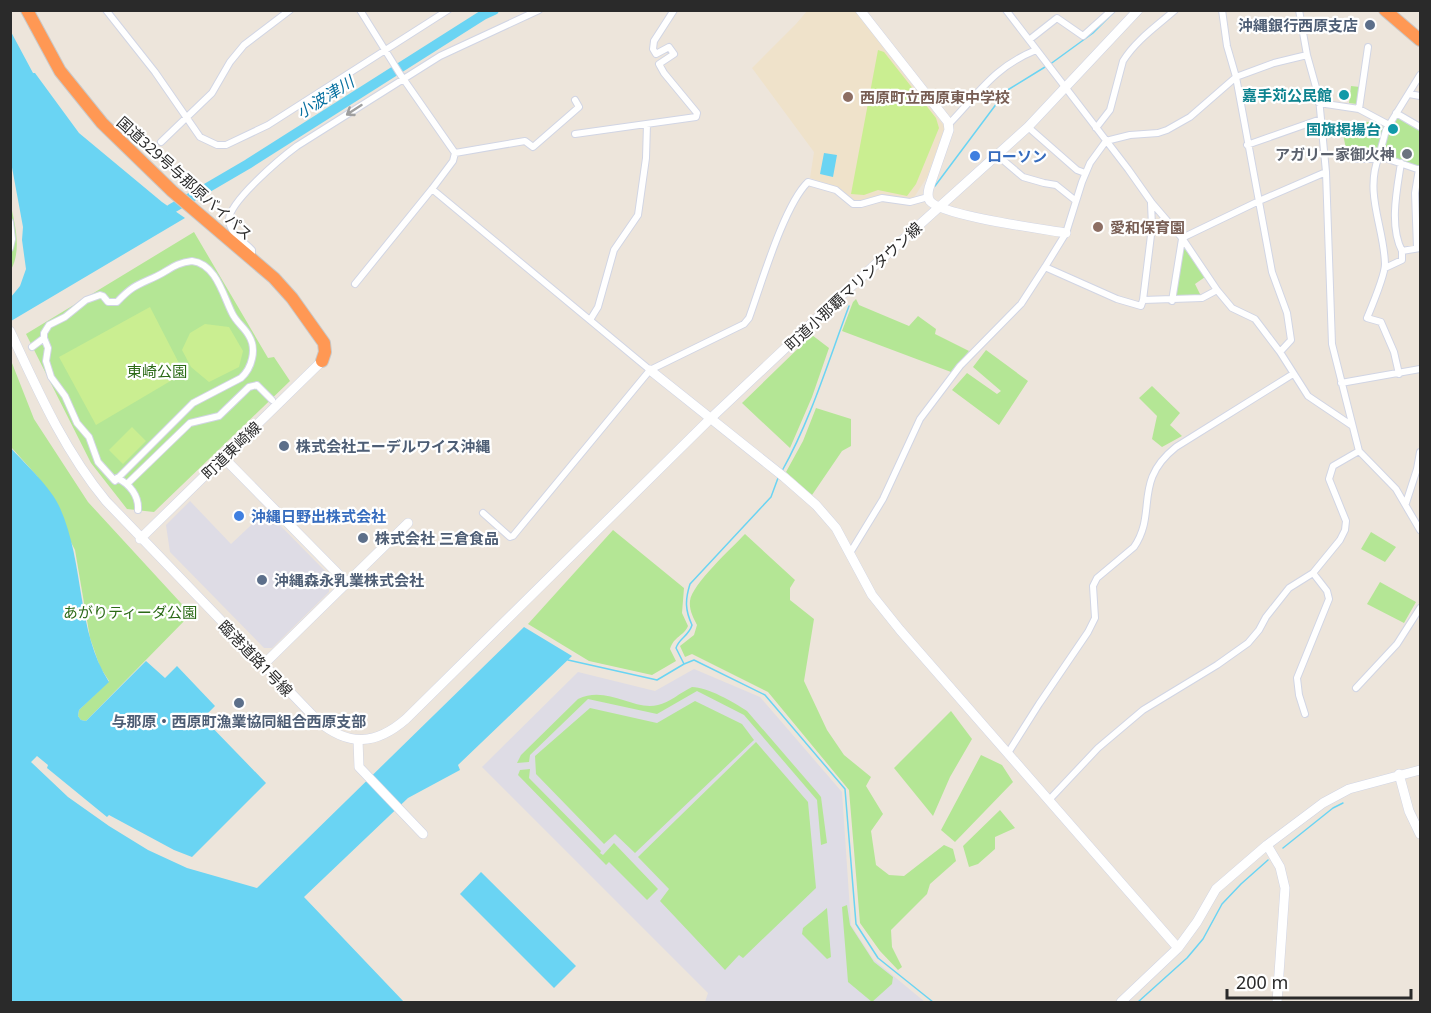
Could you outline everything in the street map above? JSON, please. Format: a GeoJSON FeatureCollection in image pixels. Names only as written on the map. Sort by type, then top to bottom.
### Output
{"type":"FeatureCollection","features":[{"type":"Feature","properties":{"kind":"highway","name":"国道329号与那原バイパス"},"geometry":{"type":"LineString","coordinates":[[27,10],[53,59],[86,105],[119,141],[172,191],[283,288],[324,343],[325,352],[322,361]]}},
{"type":"Feature","properties":{"kind":"highway"},"geometry":{"type":"LineString","coordinates":[[1385,10],[1420,40]]}},
{"type":"Feature","properties":{"kind":"street"},"geometry":{"type":"LineString","coordinates":[[106,10],[155,72],[200,137],[217,145],[226,145],[268,125],[386,53],[448,10]]}},
{"type":"Feature","properties":{"kind":"street"},"geometry":{"type":"LineString","coordinates":[[161,142],[212,93],[230,62],[244,45],[290,10]]}},
{"type":"Feature","properties":{"kind":"street"},"geometry":{"type":"LineString","coordinates":[[356,284],[432,189],[453,161],[455,153],[386,53],[360,10]]}},
{"type":"Feature","properties":{"kind":"street"},"geometry":{"type":"LineString","coordinates":[[252,259],[252,250],[232,230],[229,222],[232,208],[286,154],[402,76],[539,10]]}},
{"type":"Feature","properties":{"kind":"street"},"geometry":{"type":"LineString","coordinates":[[575,134],[696,117],[697,113],[659,64],[674,54],[669,47],[656,54],[652,49],[654,41],[674,10]]}},
{"type":"Feature","properties":{"kind":"street"},"geometry":{"type":"LineString","coordinates":[[860,10],[949,124]]}},
{"type":"Feature","properties":{"kind":"street"},"geometry":{"type":"LineString","coordinates":[[1006,10],[1150,201],[1182,238],[1217,290],[1232,308],[1255,319],[1280,352],[1308,396],[1351,425]]}},
{"type":"Feature","properties":{"kind":"street"},"geometry":{"type":"LineString","coordinates":[[1029,40],[1057,18],[1083,36],[1112,10]]}},
{"type":"Feature","properties":{"kind":"street","name":"町道小那覇マリンタウン線"},"geometry":{"type":"LineString","coordinates":[[358,740],[374,738],[398,725],[711,418],[846,291],[1028,127],[1138,10]]}},
{"type":"Feature","properties":{"kind":"street"},"geometry":{"type":"LineString","coordinates":[[1222,10],[1227,46],[1236,77],[1272,273],[1287,313],[1291,340],[1280,352]]}},
{"type":"Feature","properties":{"kind":"street"},"geometry":{"type":"LineString","coordinates":[[1299,10],[1321,119],[1326,172],[1332,344],[1341,383],[1359,451],[1396,489],[1420,530]]}},
{"type":"Feature","properties":{"kind":"street"},"geometry":{"type":"LineString","coordinates":[[1096,128],[1110,110],[1127,54],[1170,12]]}},
{"type":"Feature","properties":{"kind":"street"},"geometry":{"type":"LineString","coordinates":[[1359,109],[1368,47]]}},
{"type":"Feature","properties":{"kind":"street"},"geometry":{"type":"LineString","coordinates":[[1036,50],[1016,58],[997,73],[949,124],[928,197],[931,202],[940,207],[966,215],[1066,233]]}},
{"type":"Feature","properties":{"kind":"street"},"geometry":{"type":"LineString","coordinates":[[850,553],[883,499],[920,419],[960,366],[1021,304],[1066,233],[1085,173],[1097,150],[1106,141],[1167,130],[1190,117],[1236,77],[1274,63],[1307,55]]}},
{"type":"Feature","properties":{"kind":"street"},"geometry":{"type":"LineString","coordinates":[[1399,374],[1394,352],[1381,322],[1367,318],[1385,268],[1373,185],[1389,125],[1420,75]]}},
{"type":"Feature","properties":{"kind":"street"},"geometry":{"type":"LineString","coordinates":[[1409,94],[1420,96]]}},
{"type":"Feature","properties":{"kind":"street"},"geometry":{"type":"LineString","coordinates":[[455,153],[525,141],[533,147],[579,107],[575,100]]}},
{"type":"Feature","properties":{"kind":"street"},"geometry":{"type":"LineString","coordinates":[[1319,103],[1359,109],[1389,125]]}},
{"type":"Feature","properties":{"kind":"street"},"geometry":{"type":"LineString","coordinates":[[1396,114],[1420,127]]}},
{"type":"Feature","properties":{"kind":"street"},"geometry":{"type":"LineString","coordinates":[[1247,145],[1321,119]]}},
{"type":"Feature","properties":{"kind":"street"},"geometry":{"type":"LineString","coordinates":[[590,320],[598,307],[614,250],[638,215],[645,169],[647,124]]}},
{"type":"Feature","properties":{"kind":"street"},"geometry":{"type":"LineString","coordinates":[[1028,127],[1077,170],[1085,173]]}},
{"type":"Feature","properties":{"kind":"street"},"geometry":{"type":"LineString","coordinates":[[997,155],[1023,177],[1056,185],[1076,201]]}},
{"type":"Feature","properties":{"kind":"street"},"geometry":{"type":"LineString","coordinates":[[1355,159],[1376,159],[1379,156],[1420,169],[1416,193],[1418,248],[1402,251]]}},
{"type":"Feature","properties":{"kind":"street"},"geometry":{"type":"LineString","coordinates":[[1385,268],[1402,260],[1402,251],[1398,243],[1395,204],[1401,163]]}},
{"type":"Feature","properties":{"kind":"street"},"geometry":{"type":"LineString","coordinates":[[1182,238],[1326,172]]}},
{"type":"Feature","properties":{"kind":"street"},"geometry":{"type":"LineString","coordinates":[[483,513],[510,537],[513,536],[650,370],[744,324],[749,318],[780,232],[793,205],[808,182],[836,190],[853,204],[882,198],[910,202],[928,197]]}},
{"type":"Feature","properties":{"kind":"street"},"geometry":{"type":"LineString","coordinates":[[432,189],[650,370],[781,474],[816,506],[836,528],[863,579],[879,603],[943,680],[1178,948]]}},
{"type":"Feature","properties":{"kind":"street"},"geometry":{"type":"LineString","coordinates":[[1045,267],[1117,299],[1141,306],[1152,227],[1150,201]]}},
{"type":"Feature","properties":{"kind":"street"},"geometry":{"type":"LineString","coordinates":[[10,222],[10,248]]}},
{"type":"Feature","properties":{"kind":"street"},"geometry":{"type":"LineString","coordinates":[[1172,301],[1182,238]]}},
{"type":"Feature","properties":{"kind":"street"},"geometry":{"type":"LineString","coordinates":[[199,262],[208,267],[223,290],[234,317],[251,339],[252,363],[243,376],[193,403],[115,481],[98,462],[89,437],[77,423],[65,396],[51,377],[46,362],[48,348],[44,338],[49,325],[86,300],[100,295],[108,302],[117,302],[134,285],[157,276],[175,264],[199,262]]}},
{"type":"Feature","properties":{"kind":"street"},"geometry":{"type":"LineString","coordinates":[[1143,300],[1172,301],[1202,298],[1217,290]]}},
{"type":"Feature","properties":{"kind":"street","name":"臨港道路1号線"},"geometry":{"type":"LineString","coordinates":[[10,331],[48,413],[93,486],[140,539],[306,711],[327,728],[345,737],[358,740]]}},
{"type":"Feature","properties":{"kind":"street"},"geometry":{"type":"LineString","coordinates":[[33,347],[44,338]]}},
{"type":"Feature","properties":{"kind":"street","name":"町道東崎線"},"geometry":{"type":"LineString","coordinates":[[140,539],[322,361]]}},
{"type":"Feature","properties":{"kind":"street"},"geometry":{"type":"LineString","coordinates":[[1341,383],[1420,369]]}},
{"type":"Feature","properties":{"kind":"street"},"geometry":{"type":"LineString","coordinates":[[1008,753],[1088,632],[1095,618],[1094,585],[1097,578],[1138,541],[1143,529],[1149,482],[1159,462],[1176,447],[1293,374]]}},
{"type":"Feature","properties":{"kind":"street"},"geometry":{"type":"LineString","coordinates":[[243,376],[249,387]]}},
{"type":"Feature","properties":{"kind":"street"},"geometry":{"type":"LineString","coordinates":[[127,484],[190,423],[219,416],[249,387],[257,385],[272,400]]}},
{"type":"Feature","properties":{"kind":"street"},"geometry":{"type":"LineString","coordinates":[[181,415],[190,423]]}},
{"type":"Feature","properties":{"kind":"street"},"geometry":{"type":"LineString","coordinates":[[154,441],[171,442]]}},
{"type":"Feature","properties":{"kind":"street"},"geometry":{"type":"LineString","coordinates":[[1049,800],[1098,748],[1125,724],[1248,643],[1289,588],[1313,573],[1340,540],[1345,530],[1346,521],[1329,478],[1333,466],[1359,451]]}},
{"type":"Feature","properties":{"kind":"street"},"geometry":{"type":"LineString","coordinates":[[1406,503],[1418,469],[1420,452]]}},
{"type":"Feature","properties":{"kind":"street"},"geometry":{"type":"LineString","coordinates":[[223,457],[346,583]]}},
{"type":"Feature","properties":{"kind":"street"},"geometry":{"type":"LineString","coordinates":[[117,478],[127,484],[139,502],[138,510]]}},
{"type":"Feature","properties":{"kind":"street"},"geometry":{"type":"LineString","coordinates":[[262,665],[408,523]]}},
{"type":"Feature","properties":{"kind":"street"},"geometry":{"type":"LineString","coordinates":[[1305,714],[1297,678],[1329,599],[1327,591],[1313,573]]}},
{"type":"Feature","properties":{"kind":"street"},"geometry":{"type":"LineString","coordinates":[[1356,688],[1397,644],[1420,608]]}},
{"type":"Feature","properties":{"kind":"street"},"geometry":{"type":"LineString","coordinates":[[358,740],[359,767],[423,834]]}},
{"type":"Feature","properties":{"kind":"street"},"geometry":{"type":"LineString","coordinates":[[1121,1002],[1178,948],[1197,922],[1216,889],[1267,845],[1329,799],[1362,784],[1420,770]]}},
{"type":"Feature","properties":{"kind":"street"},"geometry":{"type":"LineString","coordinates":[[1399,774],[1409,811],[1420,834]]}},
{"type":"Feature","properties":{"kind":"street"},"geometry":{"type":"LineString","coordinates":[[1267,845],[1280,867],[1284,888],[1277,1002]]}},
{"type":"Feature","properties":{"kind":"shaded area","name":"西原町立西原東中学校"},"geometry":{"type":"Polygon","coordinates":[[[807,11],[855,11],[945,127],[927,177],[913,199],[860,202],[851,200],[836,187],[810,178],[814,152],[752,68],[807,11]]]}},
{"type":"Feature","properties":{"kind":"shaded area"},"geometry":{"type":"Polygon","coordinates":[[[190,501],[231,544],[266,511],[329,575],[329,592],[272,648],[264,648],[170,552],[166,525],[190,501]]]}},
{"type":"Feature","properties":{"kind":"shaded area"},"geometry":{"type":"Polygon","coordinates":[[[694,669],[760,697],[842,792],[851,925],[873,959],[925,1002],[705,1002],[708,993],[482,767],[578,672],[655,691],[694,669]]]}},
{"type":"Feature","properties":{"kind":"green space"},"geometry":{"type":"Polygon","coordinates":[[[878,50],[884,52],[936,118],[939,128],[916,184],[907,196],[878,190],[864,195],[851,194],[878,50]]]}},
{"type":"Feature","properties":{"kind":"green space"},"geometry":{"type":"Polygon","coordinates":[[[1351,86],[1360,87],[1357,104],[1349,103],[1351,86]]]}},
{"type":"Feature","properties":{"kind":"green space"},"geometry":{"type":"Polygon","coordinates":[[[1398,116],[1420,128],[1420,167],[1383,153],[1388,135],[1398,116]]]}},
{"type":"Feature","properties":{"kind":"green space"},"geometry":{"type":"Polygon","coordinates":[[[1372,118],[1384,128],[1377,155],[1358,157],[1347,154],[1342,129],[1360,122],[1370,122],[1372,118]]]}},
{"type":"Feature","properties":{"kind":"green space"},"geometry":{"type":"Polygon","coordinates":[[[10,202],[17,245],[11,270],[10,202]]]}},
{"type":"Feature","properties":{"kind":"green space","name":"東崎公園"},"geometry":{"type":"Polygon","coordinates":[[[194,232],[268,358],[274,357],[290,381],[154,512],[127,509],[91,463],[26,334],[194,232]]]}},
{"type":"Feature","properties":{"kind":"green space"},"geometry":{"type":"Polygon","coordinates":[[[1185,249],[1205,277],[1195,284],[1201,296],[1173,299],[1182,250],[1185,249]]]}},
{"type":"Feature","properties":{"kind":"green space"},"geometry":{"type":"Polygon","coordinates":[[[856,299],[859,305],[909,326],[918,316],[936,329],[935,334],[969,351],[951,372],[842,331],[856,299]]]}},
{"type":"Feature","properties":{"kind":"green space"},"geometry":{"type":"Polygon","coordinates":[[[150,307],[184,373],[96,425],[59,357],[150,307]]]}},
{"type":"Feature","properties":{"kind":"green space"},"geometry":{"type":"Polygon","coordinates":[[[205,324],[229,327],[243,351],[239,367],[209,382],[191,367],[182,350],[190,333],[205,324]]]}},
{"type":"Feature","properties":{"kind":"green space"},"geometry":{"type":"Polygon","coordinates":[[[812,335],[829,348],[812,397],[790,448],[742,403],[812,335]]]}},
{"type":"Feature","properties":{"kind":"green space"},"geometry":{"type":"Polygon","coordinates":[[[986,350],[1028,381],[999,425],[952,390],[967,373],[997,394],[1001,391],[973,367],[986,350]]]}},
{"type":"Feature","properties":{"kind":"green space","name":"あがりティーダ公園"},"geometry":{"type":"Polygon","coordinates":[[[10,358],[34,419],[88,502],[191,614],[86,721],[81,720],[78,716],[79,710],[109,681],[100,667],[90,638],[75,550],[37,476],[11,447],[10,358]]]}},
{"type":"Feature","properties":{"kind":"green space"},"geometry":{"type":"Polygon","coordinates":[[[1152,386],[1180,413],[1170,425],[1182,436],[1162,447],[1152,439],[1157,416],[1139,398],[1152,386]]]}},
{"type":"Feature","properties":{"kind":"green space"},"geometry":{"type":"Polygon","coordinates":[[[816,408],[851,419],[851,446],[842,451],[812,495],[786,472],[803,441],[816,408]]]}},
{"type":"Feature","properties":{"kind":"green space"},"geometry":{"type":"Polygon","coordinates":[[[132,427],[146,441],[123,464],[109,450],[132,427]]]}},
{"type":"Feature","properties":{"kind":"green space"},"geometry":{"type":"Polygon","coordinates":[[[613,530],[684,588],[682,613],[688,626],[670,649],[676,661],[652,675],[589,661],[528,624],[613,530]]]}},
{"type":"Feature","properties":{"kind":"green space"},"geometry":{"type":"Polygon","coordinates":[[[1371,532],[1396,547],[1385,562],[1361,549],[1371,532]]]}},
{"type":"Feature","properties":{"kind":"green space"},"geometry":{"type":"Polygon","coordinates":[[[745,534],[795,580],[790,588],[790,600],[814,619],[804,681],[827,730],[844,755],[871,777],[866,786],[883,814],[871,831],[876,865],[889,875],[904,876],[944,845],[953,849],[956,861],[930,884],[927,894],[891,930],[892,947],[902,967],[898,970],[880,951],[860,923],[849,790],[768,692],[692,654],[685,657],[680,646],[694,635],[697,625],[690,607],[692,594],[705,576],[745,534]]]}},
{"type":"Feature","properties":{"kind":"green space"},"geometry":{"type":"Polygon","coordinates":[[[1380,582],[1416,602],[1404,623],[1367,604],[1380,582]]]}},
{"type":"Feature","properties":{"kind":"green space"},"geometry":{"type":"Polygon","coordinates":[[[692,687],[713,692],[747,711],[821,797],[827,843],[821,845],[817,800],[744,715],[697,691],[657,714],[588,699],[530,755],[529,762],[517,763],[521,755],[578,699],[589,695],[599,695],[649,706],[666,702],[692,687]]]}},
{"type":"Feature","properties":{"kind":"green space"},"geometry":{"type":"Polygon","coordinates":[[[695,701],[742,724],[754,740],[635,853],[615,834],[604,844],[536,774],[535,756],[590,708],[657,723],[695,701]]]}},
{"type":"Feature","properties":{"kind":"green space"},"geometry":{"type":"Polygon","coordinates":[[[951,711],[972,739],[950,777],[933,816],[894,768],[951,711]]]}},
{"type":"Feature","properties":{"kind":"green space"},"geometry":{"type":"Polygon","coordinates":[[[756,742],[808,802],[816,888],[743,958],[739,955],[725,970],[660,901],[669,889],[638,857],[756,742]]]}},
{"type":"Feature","properties":{"kind":"green space"},"geometry":{"type":"Polygon","coordinates":[[[981,755],[1002,765],[1013,782],[955,842],[941,830],[981,755]]]}},
{"type":"Feature","properties":{"kind":"green space"},"geometry":{"type":"Polygon","coordinates":[[[530,769],[529,778],[601,851],[600,853],[603,855],[614,843],[658,889],[647,900],[609,862],[606,865],[518,775],[520,770],[530,769]]]}},
{"type":"Feature","properties":{"kind":"green space"},"geometry":{"type":"Polygon","coordinates":[[[1000,810],[1015,828],[995,837],[995,849],[978,864],[969,867],[963,846],[1000,810]]]}},
{"type":"Feature","properties":{"kind":"green space"},"geometry":{"type":"Polygon","coordinates":[[[847,905],[850,925],[874,962],[893,977],[892,984],[872,1002],[848,982],[842,907],[847,905]]]}},
{"type":"Feature","properties":{"kind":"green space"},"geometry":{"type":"Polygon","coordinates":[[[827,908],[831,957],[827,959],[802,934],[803,928],[827,908]]]}},
{"type":"Feature","properties":{"kind":"water"},"geometry":{"type":"Polygon","coordinates":[[[10,30],[33,73],[79,133],[162,202],[185,218],[11,321],[11,297],[20,286],[26,269],[22,240],[23,227],[11,162],[10,30]]]}},
{"type":"Feature","properties":{"kind":"water"},"geometry":{"type":"Polygon","coordinates":[[[824,153],[837,155],[833,177],[820,174],[824,153]]]}},
{"type":"Feature","properties":{"kind":"water"},"geometry":{"type":"Polygon","coordinates":[[[10,447],[44,484],[60,508],[74,552],[91,641],[98,662],[109,682],[79,710],[78,716],[81,720],[86,721],[146,661],[165,678],[177,666],[215,706],[203,718],[266,783],[192,857],[174,850],[109,815],[107,817],[47,768],[48,765],[37,756],[31,762],[68,797],[109,826],[148,850],[187,868],[257,888],[524,627],[572,656],[458,765],[460,770],[408,798],[304,897],[404,1002],[11,1002],[10,447]]]}},
{"type":"Feature","properties":{"kind":"water"},"geometry":{"type":"Polygon","coordinates":[[[481,872],[576,966],[554,988],[460,894],[481,872]]]}},
{"type":"Feature","properties":{"kind":"waterway","name":"小波津川"},"geometry":{"type":"LineString","coordinates":[[171,209],[248,164],[494,10]]}},
{"type":"Feature","properties":{"kind":"waterway"},"geometry":{"type":"LineString","coordinates":[[1049,65],[1093,33],[1116,10]]}},
{"type":"Feature","properties":{"kind":"waterway"},"geometry":{"type":"LineString","coordinates":[[935,186],[1006,91],[1045,67]]}},
{"type":"Feature","properties":{"kind":"waterway"},"geometry":{"type":"LineString","coordinates":[[782,471],[810,411],[849,306]]}},
{"type":"Feature","properties":{"kind":"waterway"},"geometry":{"type":"LineString","coordinates":[[568,660],[657,680],[684,664],[676,648],[692,625],[686,605],[690,584],[771,497],[778,478]]}},
{"type":"Feature","properties":{"kind":"waterway"},"geometry":{"type":"LineString","coordinates":[[684,664],[694,660],[765,695],[845,789],[856,924],[878,958],[933,1002]]}},
{"type":"Feature","properties":{"kind":"waterway"},"geometry":{"type":"LineString","coordinates":[[1283,848],[1333,808],[1343,803]]}},
{"type":"Feature","properties":{"kind":"waterway"},"geometry":{"type":"LineString","coordinates":[[1138,1002],[1187,958],[1203,939],[1222,904],[1268,860]]}},
{"type":"Feature","properties":{"kind":"place","name":"沖縄銀行西原支店"},"geometry":{"type":"Point","coordinates":[1370,25]}},
{"type":"Feature","properties":{"kind":"place","name":"嘉手苅公民館"},"geometry":{"type":"Point","coordinates":[1344,95]}},
{"type":"Feature","properties":{"kind":"place","name":"西原町立西原東中学校"},"geometry":{"type":"Point","coordinates":[848,97]}},
{"type":"Feature","properties":{"kind":"place","name":"国旗掲揚台"},"geometry":{"type":"Point","coordinates":[1393,129]}},
{"type":"Feature","properties":{"kind":"place","name":"アガリー家御火神"},"geometry":{"type":"Point","coordinates":[1407,154]}},
{"type":"Feature","properties":{"kind":"place","name":"ローソン"},"geometry":{"type":"Point","coordinates":[975,156]}},
{"type":"Feature","properties":{"kind":"place","name":"愛和保育園"},"geometry":{"type":"Point","coordinates":[1098,227]}},
{"type":"Feature","properties":{"kind":"place","name":"株式会社エーデルワイス沖縄"},"geometry":{"type":"Point","coordinates":[284,446]}},
{"type":"Feature","properties":{"kind":"place","name":"沖縄日野出株式会社"},"geometry":{"type":"Point","coordinates":[239,516]}},
{"type":"Feature","properties":{"kind":"place","name":"株式会社 三倉食品"},"geometry":{"type":"Point","coordinates":[363,538]}},
{"type":"Feature","properties":{"kind":"place","name":"沖縄森永乳業株式会社"},"geometry":{"type":"Point","coordinates":[262,580]}},
{"type":"Feature","properties":{"kind":"place","name":"与那原・西原町漁業協同組合西原支部"},"geometry":{"type":"Point","coordinates":[239,703]}}]}
